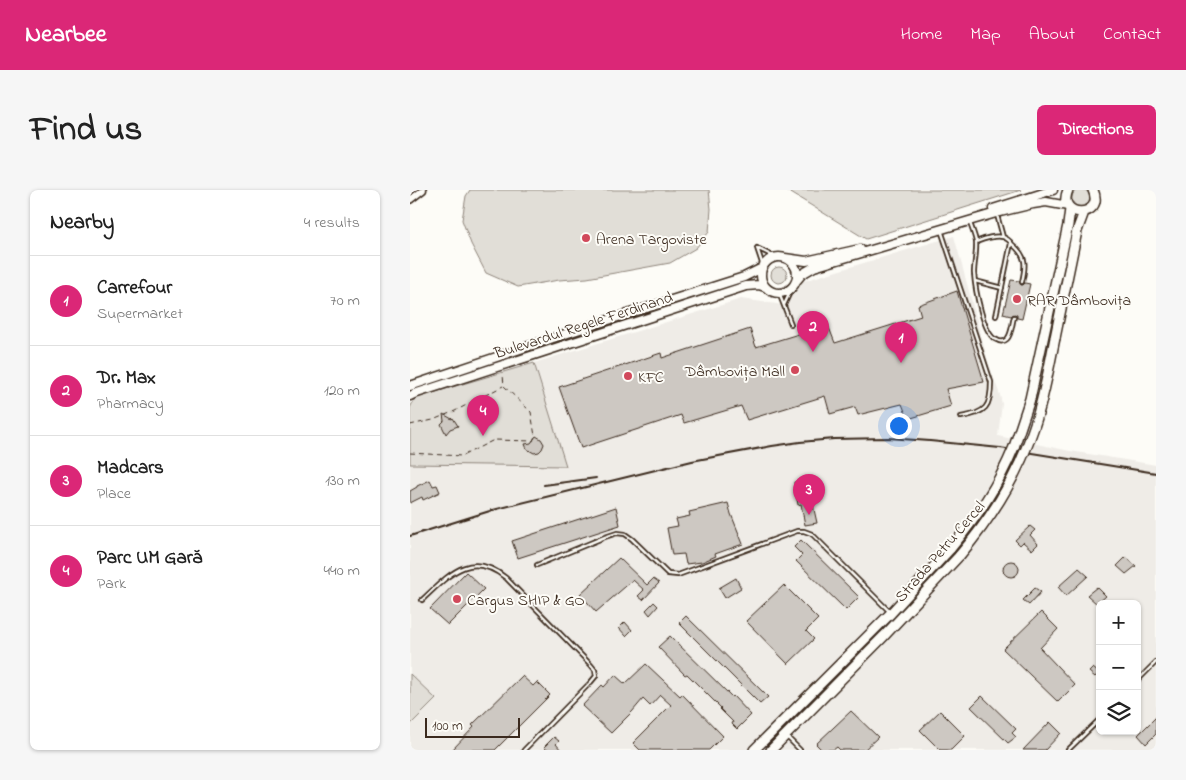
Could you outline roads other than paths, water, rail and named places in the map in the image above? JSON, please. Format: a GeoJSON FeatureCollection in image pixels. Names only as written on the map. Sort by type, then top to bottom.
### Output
{"type":"FeatureCollection","features":[{"type":"Feature","properties":{"kind":"main road"},"geometry":{"type":"LineString","coordinates":[[1068,190],[1066,197],[1069,207]]}},
{"type":"Feature","properties":{"kind":"main road","name":"Strada Petru Cercel"},"geometry":{"type":"LineString","coordinates":[[771,750],[884,636],[960,555],[998,506],[1028,445],[1042,402],[1077,231],[1084,212],[1094,205],[1095,196],[1093,190]]}},
{"type":"Feature","properties":{"kind":"main road"},"geometry":{"type":"LineString","coordinates":[[1049,191],[900,239],[806,261],[775,257],[763,267],[761,276],[769,290],[784,293],[792,288],[802,274],[814,268],[996,213],[1046,202],[1069,207],[1077,212],[1084,212]]}},
{"type":"Feature","properties":{"kind":"main road","name":"Strada Petru Cercel"},"geometry":{"type":"LineString","coordinates":[[754,750],[891,613],[951,548],[988,500],[1007,466],[1030,399],[1068,225],[1069,207]]}},
{"type":"Feature","properties":{"kind":"main road"},"geometry":{"type":"LineString","coordinates":[[785,258],[794,265],[797,280]]}},
{"type":"Feature","properties":{"kind":"main road","name":"Bulevardul Regele Ferdinand"},"geometry":{"type":"LineString","coordinates":[[411,392],[576,330],[746,276],[763,267]]}},
{"type":"Feature","properties":{"kind":"main road","name":"Bulevardul Regele Ferdinand"},"geometry":{"type":"LineString","coordinates":[[411,392],[538,354],[746,286],[765,286]]}},
{"type":"Feature","properties":{"kind":"main road"},"geometry":{"type":"LineString","coordinates":[[777,727],[786,735]]}},
{"type":"Feature","properties":{"kind":"street"},"geometry":{"type":"LineString","coordinates":[[410,200],[423,190]]}},
{"type":"Feature","properties":{"kind":"lane"},"geometry":{"type":"LineString","coordinates":[[996,213],[1003,237]]}},
{"type":"Feature","properties":{"kind":"lane"},"geometry":{"type":"LineString","coordinates":[[969,222],[976,242],[974,274],[979,304],[992,338],[1003,342],[1006,340],[1009,336],[1014,317]]}},
{"type":"Feature","properties":{"kind":"lane"},"geometry":{"type":"LineString","coordinates":[[941,230],[991,382],[989,403],[979,413],[961,417]]}},
{"type":"Feature","properties":{"kind":"lane"},"geometry":{"type":"LineString","coordinates":[[976,242],[1003,237],[1018,248],[1025,263],[1022,282]]}},
{"type":"Feature","properties":{"kind":"lane"},"geometry":{"type":"LineString","coordinates":[[996,316],[1011,242]]}},
{"type":"Feature","properties":{"kind":"lane"},"geometry":{"type":"LineString","coordinates":[[763,267],[757,248],[775,257]]}},
{"type":"Feature","properties":{"kind":"lane"},"geometry":{"type":"LineString","coordinates":[[975,282],[1002,288]]}},
{"type":"Feature","properties":{"kind":"lane"},"geometry":{"type":"LineString","coordinates":[[784,305],[792,288]]}},
{"type":"Feature","properties":{"kind":"lane"},"geometry":{"type":"LineString","coordinates":[[779,293],[791,324]]}},
{"type":"Feature","properties":{"kind":"lane"},"geometry":{"type":"LineString","coordinates":[[537,564],[617,533],[625,534],[632,539],[668,574],[678,575],[797,531],[804,531],[812,534],[891,613]]}},
{"type":"Feature","properties":{"kind":"lane"},"geometry":{"type":"LineString","coordinates":[[422,600],[448,576],[460,569],[468,566],[486,566],[498,571],[506,578],[592,664],[596,670],[596,676],[524,750]]}},
{"type":"Feature","properties":{"kind":"lane"},"geometry":{"type":"LineString","coordinates":[[1141,677],[1156,662]]}},
{"type":"Feature","properties":{"kind":"lane"},"geometry":{"type":"LineString","coordinates":[[1068,750],[1096,722]]}},
{"type":"Feature","properties":{"kind":"lane"},"geometry":{"type":"LineString","coordinates":[[786,735],[800,750]]}},
{"type":"Feature","properties":{"kind":"railway"},"geometry":{"type":"LineString","coordinates":[[410,536],[493,510],[692,461],[772,446],[834,439],[888,438],[1000,448],[1156,473]]}},
{"type":"Feature","properties":{"kind":"railway"},"geometry":{"type":"LineString","coordinates":[[544,485],[596,478]]}},
{"type":"Feature","properties":{"kind":"place","name":"Arena Targoviste"},"geometry":{"type":"Point","coordinates":[586,238]}},
{"type":"Feature","properties":{"kind":"place","name":"RAR Dâmbovița"},"geometry":{"type":"Point","coordinates":[1017,299]}},
{"type":"Feature","properties":{"kind":"place","name":"Dr. Max"},"geometry":{"type":"Point","coordinates":[813,352]}},
{"type":"Feature","properties":{"kind":"place","name":"Carrefour"},"geometry":{"type":"Point","coordinates":[901,363]}},
{"type":"Feature","properties":{"kind":"place","name":"Dâmbovița Mall"},"geometry":{"type":"Point","coordinates":[795,370]}},
{"type":"Feature","properties":{"kind":"place","name":"KFC"},"geometry":{"type":"Point","coordinates":[628,376]}},
{"type":"Feature","properties":{"kind":"place","name":"Parc UM Gară"},"geometry":{"type":"Point","coordinates":[483,436]}},
{"type":"Feature","properties":{"kind":"place","name":"Madcars"},"geometry":{"type":"Point","coordinates":[809,515]}},
{"type":"Feature","properties":{"kind":"place","name":"Cargus SHIP & GO"},"geometry":{"type":"Point","coordinates":[457,599]}}]}
